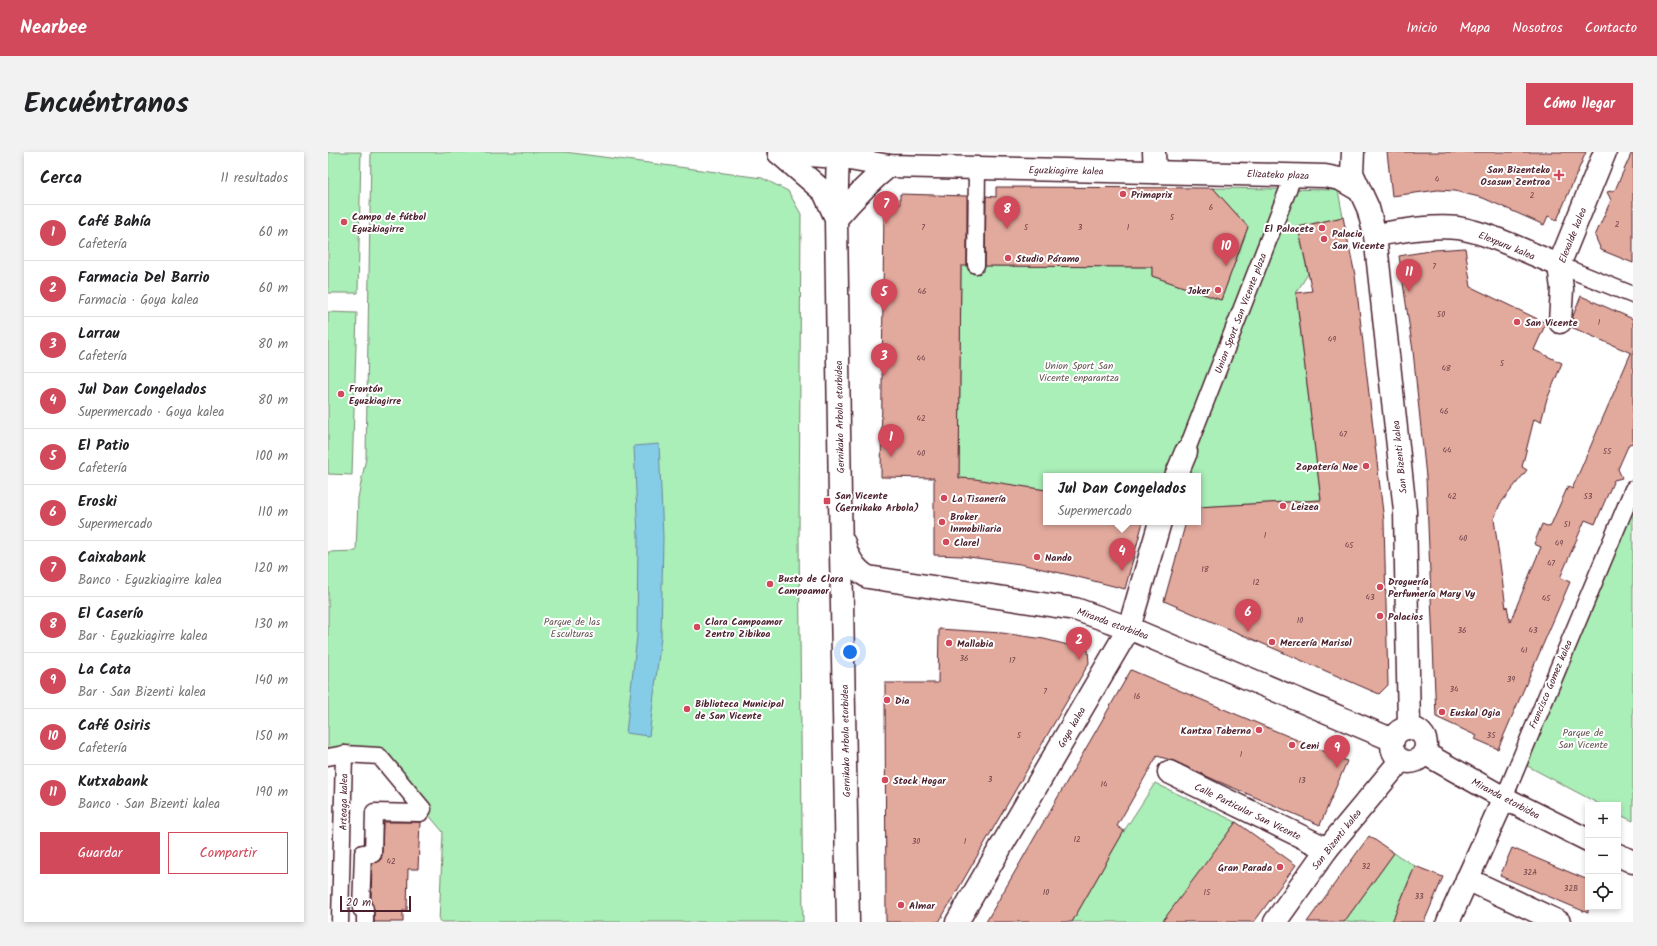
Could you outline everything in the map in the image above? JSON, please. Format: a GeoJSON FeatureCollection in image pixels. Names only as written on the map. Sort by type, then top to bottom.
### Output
{"type":"FeatureCollection","features":[{"type":"Feature","properties":{"kind":"street","name":"Eguzkiagirre kalea"},"geometry":{"type":"LineString","coordinates":[[777,152],[838,154],[889,166],[977,168],[1154,162]]}},
{"type":"Feature","properties":{"kind":"street","name":"Eguzkiagirre kalea"},"geometry":{"type":"LineString","coordinates":[[777,152],[824,192],[836,219]]}},
{"type":"Feature","properties":{"kind":"street"},"geometry":{"type":"LineString","coordinates":[[1353,152],[1352,173],[1359,190]]}},
{"type":"Feature","properties":{"kind":"street","name":"Elexalde kalea"},"geometry":{"type":"LineString","coordinates":[[1560,322],[1562,288],[1559,265],[1605,152]]}},
{"type":"Feature","properties":{"kind":"street","name":"Gernikako Arbola etorbidea"},"geometry":{"type":"LineString","coordinates":[[838,154],[836,219],[840,533],[848,922]]}},
{"type":"Feature","properties":{"kind":"street","name":"Elizateko plaza"},"geometry":{"type":"LineString","coordinates":[[1154,162],[1325,176],[1340,179],[1359,190]]}},
{"type":"Feature","properties":{"kind":"street"},"geometry":{"type":"LineString","coordinates":[[836,219],[852,199],[871,180],[889,166]]}},
{"type":"Feature","properties":{"kind":"street"},"geometry":{"type":"LineString","coordinates":[[976,265],[977,168]]}},
{"type":"Feature","properties":{"kind":"street","name":"Union Sport San Vicente plaza"},"geometry":{"type":"LineString","coordinates":[[1186,452],[1294,174]]}},
{"type":"Feature","properties":{"kind":"street","name":"San Bizenti kalea"},"geometry":{"type":"LineString","coordinates":[[1359,190],[1368,208],[1375,235],[1404,511],[1401,734]]}},
{"type":"Feature","properties":{"kind":"street","name":"Elexpuru kalea"},"geometry":{"type":"LineString","coordinates":[[1375,235],[1435,228],[1457,228],[1479,233],[1633,295]]}},
{"type":"Feature","properties":{"kind":"street"},"geometry":{"type":"LineString","coordinates":[[1177,473],[1186,452]]}},
{"type":"Feature","properties":{"kind":"street","name":"Francisco Gomez kalea"},"geometry":{"type":"LineString","coordinates":[[1448,922],[1466,879],[1504,798],[1633,489]]}},
{"type":"Feature","properties":{"kind":"street","name":"Goya kalea"},"geometry":{"type":"LineString","coordinates":[[957,922],[1129,628],[1159,525]]}},
{"type":"Feature","properties":{"kind":"street","name":"Miranda etorbidea"},"geometry":{"type":"LineString","coordinates":[[840,533],[847,554],[857,569],[868,577],[1076,609],[1129,628],[1401,734]]}},
{"type":"Feature","properties":{"kind":"street"},"geometry":{"type":"LineString","coordinates":[[1414,729],[1423,735],[1426,745],[1424,753],[1418,760],[1413,762],[1401,760],[1394,752],[1401,734],[1414,729]]}},
{"type":"Feature","properties":{"kind":"street","name":"Miranda etorbidea"},"geometry":{"type":"LineString","coordinates":[[1424,753],[1504,798],[1585,838]]}},
{"type":"Feature","properties":{"kind":"street"},"geometry":{"type":"LineString","coordinates":[[328,757],[344,754],[379,756],[423,809],[420,814],[374,812],[373,854],[363,854],[361,909],[365,909],[365,922]]}},
{"type":"Feature","properties":{"kind":"street","name":"Arteaga kalea"},"geometry":{"type":"LineString","coordinates":[[340,922],[344,754]]}},
{"type":"Feature","properties":{"kind":"street","name":"San Bizenti kalea"},"geometry":{"type":"LineString","coordinates":[[1275,922],[1327,850],[1401,760]]}},
{"type":"Feature","properties":{"kind":"street","name":"Calle Particular San Vicente"},"geometry":{"type":"LineString","coordinates":[[1168,772],[1327,850]]}},
{"type":"Feature","properties":{"kind":"street"},"geometry":{"type":"LineString","coordinates":[[1621,856],[1633,862]]}},
{"type":"Feature","properties":{"kind":"street"},"geometry":{"type":"LineString","coordinates":[[1466,879],[1559,922]]}},
{"type":"Feature","properties":{"kind":"green space","name":"Campo de fútbol Eguzkiagirre"},"geometry":{"type":"Polygon","coordinates":[[[328,152],[361,152],[358,293],[328,293],[328,152]]]}},
{"type":"Feature","properties":{"kind":"green space","name":"Parque de las Esculturas"},"geometry":{"type":"Polygon","coordinates":[[[371,152],[565,152],[762,178],[788,191],[801,214],[799,537],[803,922],[439,922],[443,832],[379,756],[328,754],[328,552],[356,551],[358,498],[366,458],[371,152]]]}},
{"type":"Feature","properties":{"kind":"green space","name":"Union Sport San Vicente enparantza"},"geometry":{"type":"Polygon","coordinates":[[[1213,188],[1338,190],[1343,217],[1298,227],[1308,274],[1296,293],[1321,500],[1201,507],[1201,473],[1043,473],[1043,490],[959,478],[961,265],[1152,267],[1152,276],[1221,300],[1248,227],[1213,188]]]}},
{"type":"Feature","properties":{"kind":"green space","name":"Frontón Eguzkiagirre"},"geometry":{"type":"Polygon","coordinates":[[[328,312],[357,313],[352,475],[328,474],[328,312]]]}},
{"type":"Feature","properties":{"kind":"green space","name":"Parque de San Vicente"},"geometry":{"type":"Polygon","coordinates":[[[1633,489],[1633,821],[1621,815],[1621,802],[1595,802],[1518,761],[1633,489]]]}},
{"type":"Feature","properties":{"kind":"green space"},"geometry":{"type":"Polygon","coordinates":[[[1155,783],[1236,822],[1163,922],[1072,922],[1124,831],[1155,783]]]}},
{"type":"Feature","properties":{"kind":"green space"},"geometry":{"type":"Polygon","coordinates":[[[1394,853],[1415,866],[1392,922],[1344,922],[1394,853]]]}},
{"type":"Feature","properties":{"kind":"water"},"geometry":{"type":"Polygon","coordinates":[[[659,444],[663,537],[661,637],[649,736],[626,733],[637,636],[638,537],[634,446],[659,444]]]}},
{"type":"Feature","properties":{"kind":"building"},"geometry":{"type":"Polygon","coordinates":[[[1387,152],[1586,152],[1557,220],[1548,216],[1544,225],[1483,198],[1455,191],[1438,190],[1392,196],[1387,152]]]}},
{"type":"Feature","properties":{"kind":"building"},"geometry":{"type":"Polygon","coordinates":[[[1632,152],[1633,263],[1601,250],[1595,236],[1611,200],[1607,192],[1615,190],[1632,152]]]}},
{"type":"Feature","properties":{"kind":"building"},"geometry":{"type":"Polygon","coordinates":[[[996,187],[1213,188],[1248,227],[1221,300],[1152,276],[1152,267],[985,266],[986,196],[996,197],[996,187]]]}},
{"type":"Feature","properties":{"kind":"building"},"geometry":{"type":"Polygon","coordinates":[[[900,194],[967,196],[967,266],[961,266],[959,478],[1043,490],[1043,525],[1142,525],[1125,589],[1020,564],[962,556],[934,555],[934,478],[881,477],[884,204],[900,205],[900,194]]]}},
{"type":"Feature","properties":{"kind":"building"},"geometry":{"type":"Polygon","coordinates":[[[1343,217],[1355,275],[1384,521],[1388,685],[1379,694],[1164,601],[1185,525],[1201,525],[1201,507],[1321,500],[1296,293],[1312,291],[1298,227],[1343,217]]]}},
{"type":"Feature","properties":{"kind":"building"},"geometry":{"type":"Polygon","coordinates":[[[1465,248],[1471,287],[1546,323],[1534,350],[1562,363],[1546,402],[1541,422],[1534,419],[1522,467],[1527,470],[1500,504],[1494,519],[1506,608],[1507,606],[1510,622],[1541,547],[1534,544],[1542,524],[1550,527],[1568,486],[1572,489],[1631,353],[1571,327],[1573,316],[1581,296],[1633,319],[1633,443],[1629,444],[1618,469],[1622,478],[1614,480],[1595,524],[1585,520],[1560,578],[1570,582],[1498,749],[1475,739],[1477,736],[1436,717],[1426,477],[1413,351],[1399,256],[1435,250],[1465,248]]]}},
{"type":"Feature","properties":{"kind":"building"},"geometry":{"type":"Polygon","coordinates":[[[939,629],[1002,633],[1044,639],[1088,650],[1089,663],[939,922],[886,922],[885,683],[938,683],[939,629]]]}},
{"type":"Feature","properties":{"kind":"building"},"geometry":{"type":"Polygon","coordinates":[[[1131,670],[1347,761],[1320,825],[1174,761],[1157,756],[1117,826],[1124,831],[1072,922],[986,922],[1131,670]]]}},
{"type":"Feature","properties":{"kind":"building"},"geometry":{"type":"Polygon","coordinates":[[[383,822],[420,822],[418,869],[408,869],[407,910],[403,910],[403,922],[374,922],[374,909],[371,902],[372,863],[381,859],[383,822]]]}},
{"type":"Feature","properties":{"kind":"building"},"geometry":{"type":"Polygon","coordinates":[[[1236,822],[1296,865],[1254,922],[1162,922],[1236,822]]]}},
{"type":"Feature","properties":{"kind":"building"},"geometry":{"type":"Polygon","coordinates":[[[1369,836],[1394,853],[1344,922],[1307,922],[1369,836]]]}},
{"type":"Feature","properties":{"kind":"building"},"geometry":{"type":"Polygon","coordinates":[[[1512,848],[1585,879],[1585,910],[1588,910],[1588,913],[1500,876],[1512,848]]]}},
{"type":"Feature","properties":{"kind":"building"},"geometry":{"type":"Polygon","coordinates":[[[1415,866],[1443,877],[1424,922],[1392,922],[1415,866]]]}},
{"type":"Feature","properties":{"kind":"place","name":"San Bizenteko Osasun Zentroa"},"geometry":{"type":"Point","coordinates":[1559,175]}},
{"type":"Feature","properties":{"kind":"place","name":"Primaprix"},"geometry":{"type":"Point","coordinates":[1123,194]}},
{"type":"Feature","properties":{"kind":"place","name":"Campo de fútbol Eguzkiagirre"},"geometry":{"type":"Point","coordinates":[344,222]}},
{"type":"Feature","properties":{"kind":"place","name":"Caixabank"},"geometry":{"type":"Point","coordinates":[886,224]}},
{"type":"Feature","properties":{"kind":"place","name":"El Palacete"},"geometry":{"type":"Point","coordinates":[1322,228]}},
{"type":"Feature","properties":{"kind":"place","name":"El Caserío"},"geometry":{"type":"Point","coordinates":[1007,229]}},
{"type":"Feature","properties":{"kind":"place","name":"Palacio San Vicente"},"geometry":{"type":"Point","coordinates":[1324,239]}},
{"type":"Feature","properties":{"kind":"place","name":"Studio Páramo"},"geometry":{"type":"Point","coordinates":[1008,258]}},
{"type":"Feature","properties":{"kind":"place","name":"Café Osiris"},"geometry":{"type":"Point","coordinates":[1226,266]}},
{"type":"Feature","properties":{"kind":"place","name":"Joker"},"geometry":{"type":"Point","coordinates":[1218,290]}},
{"type":"Feature","properties":{"kind":"place","name":"Kutxabank"},"geometry":{"type":"Point","coordinates":[1409,292]}},
{"type":"Feature","properties":{"kind":"place","name":"El Patio"},"geometry":{"type":"Point","coordinates":[884,312]}},
{"type":"Feature","properties":{"kind":"place","name":"San Vicente"},"geometry":{"type":"Point","coordinates":[1517,322]}},
{"type":"Feature","properties":{"kind":"place","name":"Larrau"},"geometry":{"type":"Point","coordinates":[884,376]}},
{"type":"Feature","properties":{"kind":"place","name":"Frontón Eguzkiagirre"},"geometry":{"type":"Point","coordinates":[341,394]}},
{"type":"Feature","properties":{"kind":"place","name":"Café Bahía"},"geometry":{"type":"Point","coordinates":[891,457]}},
{"type":"Feature","properties":{"kind":"place","name":"Zapatería Noe"},"geometry":{"type":"Point","coordinates":[1366,466]}},
{"type":"Feature","properties":{"kind":"place","name":"La Tisanería"},"geometry":{"type":"Point","coordinates":[944,498]}},
{"type":"Feature","properties":{"kind":"place","name":"San Vicente (Gernikako Arbola)"},"geometry":{"type":"Point","coordinates":[827,501]}},
{"type":"Feature","properties":{"kind":"place","name":"Leizea"},"geometry":{"type":"Point","coordinates":[1283,506]}},
{"type":"Feature","properties":{"kind":"place","name":"Broker Inmobiliaria"},"geometry":{"type":"Point","coordinates":[942,522]}},
{"type":"Feature","properties":{"kind":"place","name":"Clarel"},"geometry":{"type":"Point","coordinates":[946,542]}},
{"type":"Feature","properties":{"kind":"place","name":"Nando"},"geometry":{"type":"Point","coordinates":[1037,557]}},
{"type":"Feature","properties":{"kind":"place","name":"Jul Dan Congelados"},"geometry":{"type":"Point","coordinates":[1122,571]}},
{"type":"Feature","properties":{"kind":"place","name":"Busto de Clara Campoamor"},"geometry":{"type":"Point","coordinates":[770,584]}},
{"type":"Feature","properties":{"kind":"place","name":"Droguería Perfumería Mary Vy"},"geometry":{"type":"Point","coordinates":[1380,587]}},
{"type":"Feature","properties":{"kind":"place","name":"Palacios"},"geometry":{"type":"Point","coordinates":[1380,616]}},
{"type":"Feature","properties":{"kind":"place","name":"Clara Campoamor Zentro Zibikoa"},"geometry":{"type":"Point","coordinates":[697,627]}},
{"type":"Feature","properties":{"kind":"place","name":"Eroski"},"geometry":{"type":"Point","coordinates":[1248,632]}},
{"type":"Feature","properties":{"kind":"place","name":"Mercería Marisol"},"geometry":{"type":"Point","coordinates":[1272,642]}},
{"type":"Feature","properties":{"kind":"place","name":"Mallabia"},"geometry":{"type":"Point","coordinates":[949,643]}},
{"type":"Feature","properties":{"kind":"place","name":"Farmacia Del Barrio"},"geometry":{"type":"Point","coordinates":[1079,660]}},
{"type":"Feature","properties":{"kind":"place","name":"Dia"},"geometry":{"type":"Point","coordinates":[887,700]}},
{"type":"Feature","properties":{"kind":"place","name":"Biblioteca Municipal de San Vicente"},"geometry":{"type":"Point","coordinates":[687,709]}},
{"type":"Feature","properties":{"kind":"place","name":"Euskal Ogia"},"geometry":{"type":"Point","coordinates":[1442,712]}},
{"type":"Feature","properties":{"kind":"place","name":"Kantxa Taberna"},"geometry":{"type":"Point","coordinates":[1259,730]}},
{"type":"Feature","properties":{"kind":"place","name":"Ceni"},"geometry":{"type":"Point","coordinates":[1292,745]}},
{"type":"Feature","properties":{"kind":"place","name":"La Cata"},"geometry":{"type":"Point","coordinates":[1337,768]}},
{"type":"Feature","properties":{"kind":"place","name":"Stock Hogar"},"geometry":{"type":"Point","coordinates":[885,780]}},
{"type":"Feature","properties":{"kind":"place","name":"Gran Parada"},"geometry":{"type":"Point","coordinates":[1280,867]}},
{"type":"Feature","properties":{"kind":"place","name":"Almar"},"geometry":{"type":"Point","coordinates":[901,905]}}]}
